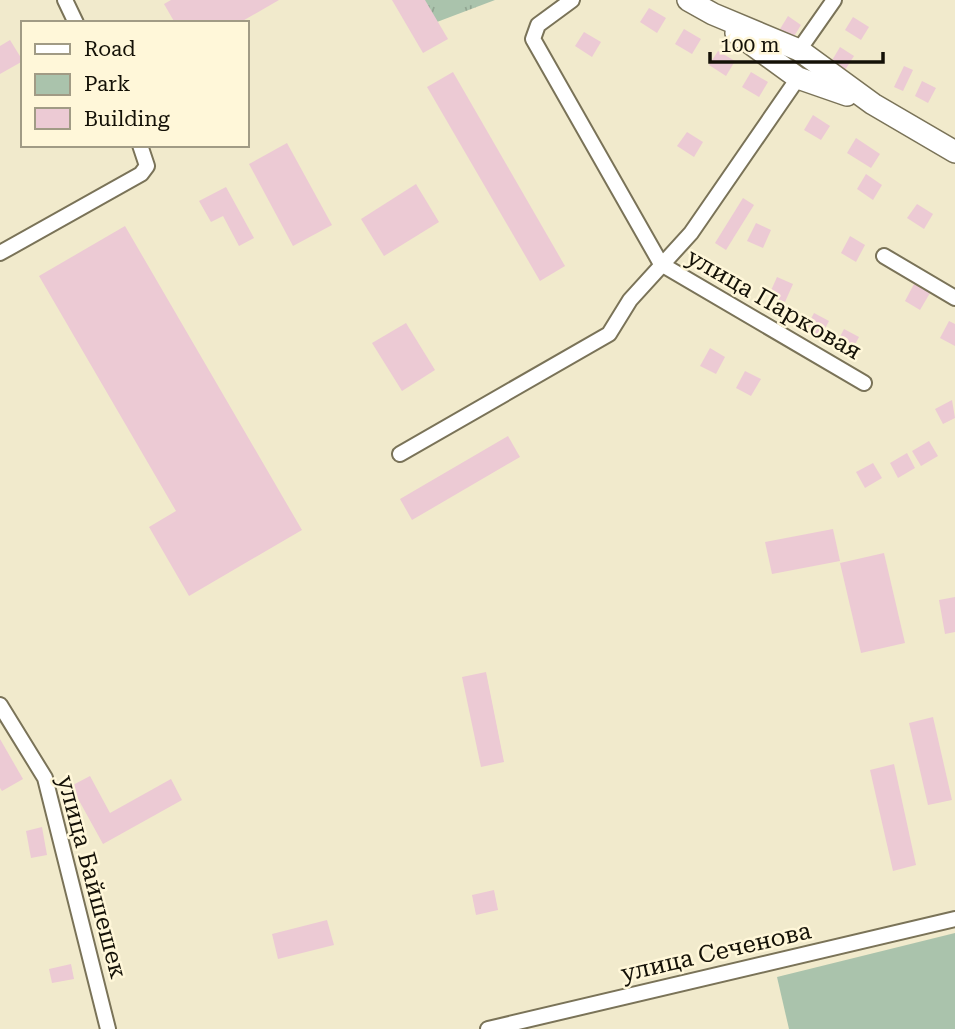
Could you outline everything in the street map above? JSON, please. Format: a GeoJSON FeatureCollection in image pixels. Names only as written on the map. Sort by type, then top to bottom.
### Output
{"type":"FeatureCollection","features":[{"type":"Feature","properties":{"kind":"highway"},"geometry":{"type":"LineString","coordinates":[[688,0],[713,14],[794,48],[810,76]]}},
{"type":"Feature","properties":{"kind":"highway"},"geometry":{"type":"LineString","coordinates":[[713,14],[778,66],[810,76],[873,104],[955,152]]}},
{"type":"Feature","properties":{"kind":"highway"},"geometry":{"type":"LineString","coordinates":[[778,66],[794,48]]}},
{"type":"Feature","properties":{"kind":"street"},"geometry":{"type":"LineString","coordinates":[[65,0],[75,21]]}},
{"type":"Feature","properties":{"kind":"street"},"geometry":{"type":"LineString","coordinates":[[572,0],[538,25],[533,39],[661,264]]}},
{"type":"Feature","properties":{"kind":"street"},"geometry":{"type":"LineString","coordinates":[[794,48],[834,0]]}},
{"type":"Feature","properties":{"kind":"street"},"geometry":{"type":"LineString","coordinates":[[400,454],[609,334],[631,300],[691,233],[810,76]]}},
{"type":"Feature","properties":{"kind":"street"},"geometry":{"type":"LineString","coordinates":[[0,253],[141,174],[148,166],[141,147]]}},
{"type":"Feature","properties":{"kind":"street"},"geometry":{"type":"LineString","coordinates":[[884,256],[955,298]]}},
{"type":"Feature","properties":{"kind":"street","name":"улица Парковая"},"geometry":{"type":"LineString","coordinates":[[661,264],[864,383]]}},
{"type":"Feature","properties":{"kind":"street","name":"улица Байшешек"},"geometry":{"type":"LineString","coordinates":[[0,705],[45,778],[108,1029]]}},
{"type":"Feature","properties":{"kind":"street","name":"улица Сеченова"},"geometry":{"type":"LineString","coordinates":[[488,1029],[955,919]]}},
{"type":"Feature","properties":{"kind":"green space"},"geometry":{"type":"Polygon","coordinates":[[[414,0],[495,0],[429,25],[414,0]]]}},
{"type":"Feature","properties":{"kind":"green space"},"geometry":{"type":"Polygon","coordinates":[[[955,933],[955,1029],[789,1029],[777,977],[955,933]]]}},
{"type":"Feature","properties":{"kind":"building"},"geometry":{"type":"Polygon","coordinates":[[[171,0],[279,0],[242,21],[174,21],[164,4],[171,0]]]}},
{"type":"Feature","properties":{"kind":"building"},"geometry":{"type":"Polygon","coordinates":[[[392,0],[425,0],[448,39],[423,53],[392,0]]]}},
{"type":"Feature","properties":{"kind":"building"},"geometry":{"type":"Polygon","coordinates":[[[649,8],[666,18],[657,33],[640,22],[649,8]]]}},
{"type":"Feature","properties":{"kind":"building"},"geometry":{"type":"Polygon","coordinates":[[[788,16],[801,25],[793,38],[780,29],[788,16]]]}},
{"type":"Feature","properties":{"kind":"building"},"geometry":{"type":"Polygon","coordinates":[[[853,17],[869,27],[861,40],[845,30],[853,17]]]}},
{"type":"Feature","properties":{"kind":"building"},"geometry":{"type":"Polygon","coordinates":[[[684,29],[701,39],[692,54],[675,44],[684,29]]]}},
{"type":"Feature","properties":{"kind":"building"},"geometry":{"type":"Polygon","coordinates":[[[584,32],[601,42],[592,57],[575,46],[584,32]]]}},
{"type":"Feature","properties":{"kind":"building"},"geometry":{"type":"Polygon","coordinates":[[[10,40],[21,62],[0,74],[0,46],[10,40]]]}},
{"type":"Feature","properties":{"kind":"building"},"geometry":{"type":"Polygon","coordinates":[[[840,47],[854,56],[845,70],[831,62],[840,47]]]}},
{"type":"Feature","properties":{"kind":"building"},"geometry":{"type":"Polygon","coordinates":[[[718,51],[735,61],[726,76],[709,65],[718,51]]]}},
{"type":"Feature","properties":{"kind":"building"},"geometry":{"type":"Polygon","coordinates":[[[904,66],[913,70],[903,91],[894,87],[904,66]]]}},
{"type":"Feature","properties":{"kind":"building"},"geometry":{"type":"Polygon","coordinates":[[[453,72],[565,266],[540,281],[427,87],[453,72]]]}},
{"type":"Feature","properties":{"kind":"building"},"geometry":{"type":"Polygon","coordinates":[[[751,72],[768,82],[759,97],[742,87],[751,72]]]}},
{"type":"Feature","properties":{"kind":"building"},"geometry":{"type":"Polygon","coordinates":[[[922,81],[936,88],[928,103],[915,96],[922,81]]]}},
{"type":"Feature","properties":{"kind":"building"},"geometry":{"type":"Polygon","coordinates":[[[813,115],[830,126],[821,140],[804,130],[813,115]]]}},
{"type":"Feature","properties":{"kind":"building"},"geometry":{"type":"Polygon","coordinates":[[[687,132],[703,142],[694,157],[677,146],[687,132]]]}},
{"type":"Feature","properties":{"kind":"building"},"geometry":{"type":"Polygon","coordinates":[[[856,138],[880,154],[871,168],[847,153],[856,138]]]}},
{"type":"Feature","properties":{"kind":"building"},"geometry":{"type":"Polygon","coordinates":[[[287,143],[332,225],[293,246],[249,164],[287,143]]]}},
{"type":"Feature","properties":{"kind":"building"},"geometry":{"type":"Polygon","coordinates":[[[866,174],[882,185],[873,200],[857,189],[866,174]]]}},
{"type":"Feature","properties":{"kind":"building"},"geometry":{"type":"Polygon","coordinates":[[[416,184],[439,222],[384,256],[361,219],[416,184]]]}},
{"type":"Feature","properties":{"kind":"building"},"geometry":{"type":"Polygon","coordinates":[[[226,187],[254,238],[239,246],[223,216],[211,222],[199,201],[226,187]]]}},
{"type":"Feature","properties":{"kind":"building"},"geometry":{"type":"Polygon","coordinates":[[[743,198],[754,205],[726,250],[715,243],[743,198]]]}},
{"type":"Feature","properties":{"kind":"building"},"geometry":{"type":"Polygon","coordinates":[[[917,204],[933,214],[924,229],[907,218],[917,204]]]}},
{"type":"Feature","properties":{"kind":"building"},"geometry":{"type":"Polygon","coordinates":[[[756,223],[771,230],[763,248],[747,241],[756,223]]]}},
{"type":"Feature","properties":{"kind":"building"},"geometry":{"type":"Polygon","coordinates":[[[125,226],[302,530],[189,596],[149,527],[176,511],[39,276],[125,226]]]}},
{"type":"Feature","properties":{"kind":"building"},"geometry":{"type":"Polygon","coordinates":[[[850,236],[865,245],[856,262],[841,253],[850,236]]]}},
{"type":"Feature","properties":{"kind":"building"},"geometry":{"type":"Polygon","coordinates":[[[777,277],[793,284],[785,302],[769,295],[777,277]]]}},
{"type":"Feature","properties":{"kind":"building"},"geometry":{"type":"Polygon","coordinates":[[[914,284],[930,293],[920,310],[905,301],[914,284]]]}},
{"type":"Feature","properties":{"kind":"building"},"geometry":{"type":"Polygon","coordinates":[[[814,313],[829,321],[820,338],[805,330],[814,313]]]}},
{"type":"Feature","properties":{"kind":"building"},"geometry":{"type":"Polygon","coordinates":[[[949,321],[955,324],[955,346],[940,338],[949,321]]]}},
{"type":"Feature","properties":{"kind":"building"},"geometry":{"type":"Polygon","coordinates":[[[406,323],[435,370],[402,391],[372,343],[406,323]]]}},
{"type":"Feature","properties":{"kind":"building"},"geometry":{"type":"Polygon","coordinates":[[[844,329],[859,337],[850,354],[835,346],[844,329]]]}},
{"type":"Feature","properties":{"kind":"building"},"geometry":{"type":"Polygon","coordinates":[[[710,348],[725,357],[716,374],[700,366],[710,348]]]}},
{"type":"Feature","properties":{"kind":"building"},"geometry":{"type":"Polygon","coordinates":[[[745,371],[761,379],[751,396],[736,388],[745,371]]]}},
{"type":"Feature","properties":{"kind":"building"},"geometry":{"type":"Polygon","coordinates":[[[952,400],[955,418],[943,424],[935,409],[952,400]]]}},
{"type":"Feature","properties":{"kind":"building"},"geometry":{"type":"Polygon","coordinates":[[[508,436],[520,457],[412,520],[400,499],[508,436]]]}},
{"type":"Feature","properties":{"kind":"building"},"geometry":{"type":"Polygon","coordinates":[[[929,441],[938,456],[921,466],[912,451],[929,441]]]}},
{"type":"Feature","properties":{"kind":"building"},"geometry":{"type":"Polygon","coordinates":[[[907,453],[915,468],[898,478],[890,463],[907,453]]]}},
{"type":"Feature","properties":{"kind":"building"},"geometry":{"type":"Polygon","coordinates":[[[873,463],[882,478],[865,488],[856,472],[873,463]]]}},
{"type":"Feature","properties":{"kind":"building"},"geometry":{"type":"Polygon","coordinates":[[[833,529],[840,561],[772,574],[765,542],[833,529]]]}},
{"type":"Feature","properties":{"kind":"building"},"geometry":{"type":"Polygon","coordinates":[[[884,553],[905,643],[861,653],[840,563],[884,553]]]}},
{"type":"Feature","properties":{"kind":"building"},"geometry":{"type":"Polygon","coordinates":[[[955,597],[955,632],[945,634],[939,600],[955,597]]]}},
{"type":"Feature","properties":{"kind":"building"},"geometry":{"type":"Polygon","coordinates":[[[486,672],[504,762],[481,767],[462,677],[486,672]]]}},
{"type":"Feature","properties":{"kind":"building"},"geometry":{"type":"Polygon","coordinates":[[[933,717],[952,800],[928,805],[909,723],[933,717]]]}},
{"type":"Feature","properties":{"kind":"building"},"geometry":{"type":"Polygon","coordinates":[[[0,739],[23,779],[2,791],[0,788],[0,739]]]}},
{"type":"Feature","properties":{"kind":"building"},"geometry":{"type":"Polygon","coordinates":[[[894,764],[916,865],[893,871],[870,770],[894,764]]]}},
{"type":"Feature","properties":{"kind":"building"},"geometry":{"type":"Polygon","coordinates":[[[90,776],[110,813],[171,779],[182,800],[103,844],[71,786],[90,776]]]}},
{"type":"Feature","properties":{"kind":"building"},"geometry":{"type":"Polygon","coordinates":[[[42,827],[47,855],[31,858],[26,831],[42,827]]]}},
{"type":"Feature","properties":{"kind":"building"},"geometry":{"type":"Polygon","coordinates":[[[494,890],[498,910],[476,915],[472,895],[494,890]]]}},
{"type":"Feature","properties":{"kind":"building"},"geometry":{"type":"Polygon","coordinates":[[[327,920],[334,945],[278,959],[272,934],[327,920]]]}},
{"type":"Feature","properties":{"kind":"building"},"geometry":{"type":"Polygon","coordinates":[[[71,964],[74,979],[52,983],[49,969],[71,964]]]}}]}
